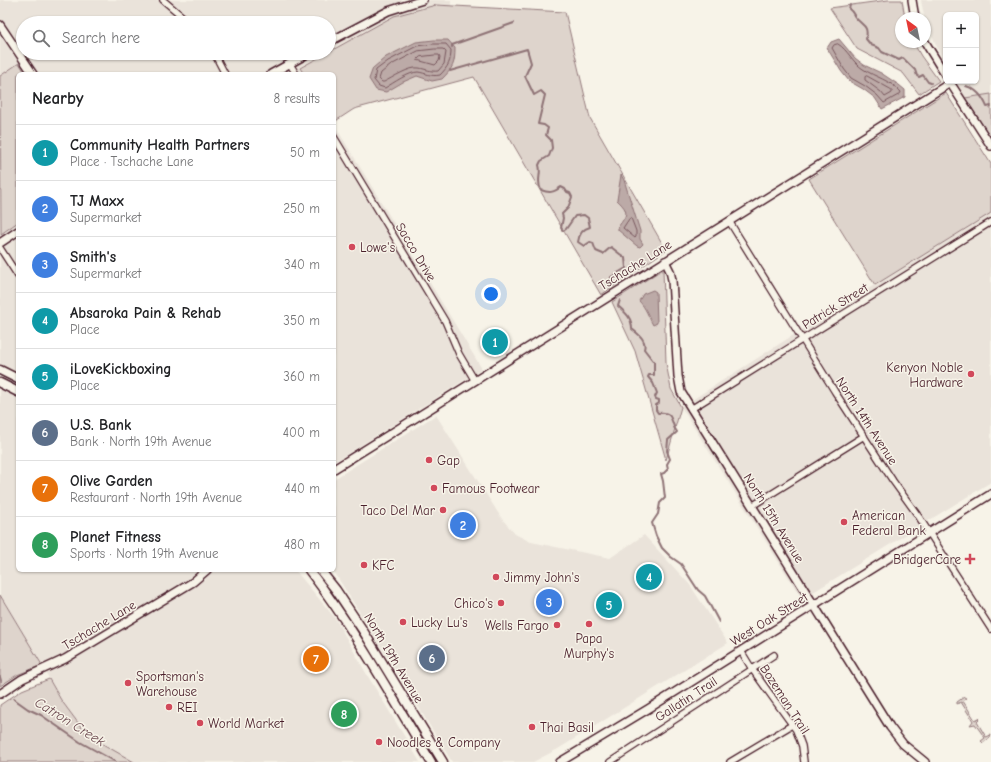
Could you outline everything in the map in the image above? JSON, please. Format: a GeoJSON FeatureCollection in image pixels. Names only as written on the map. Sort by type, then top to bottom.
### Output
{"type":"FeatureCollection","features":[{"type":"Feature","properties":{"kind":"main road"},"geometry":{"type":"LineString","coordinates":[[0,370],[16,378]]}},
{"type":"Feature","properties":{"kind":"main road"},"geometry":{"type":"LineString","coordinates":[[0,383],[16,391]]}},
{"type":"Feature","properties":{"kind":"main road","name":"North 19th Avenue"},"geometry":{"type":"LineString","coordinates":[[311,572],[333,601],[356,637],[431,762]]}},
{"type":"Feature","properties":{"kind":"main road","name":"North 19th Avenue"},"geometry":{"type":"LineString","coordinates":[[322,572],[362,628],[443,762]]}},
{"type":"Feature","properties":{"kind":"street"},"geometry":{"type":"LineString","coordinates":[[163,0],[182,16]]}},
{"type":"Feature","properties":{"kind":"street"},"geometry":{"type":"LineString","coordinates":[[336,38],[388,11],[423,0]]}},
{"type":"Feature","properties":{"kind":"street"},"geometry":{"type":"LineString","coordinates":[[912,0],[914,12]]}},
{"type":"Feature","properties":{"kind":"street"},"geometry":{"type":"LineString","coordinates":[[0,25],[16,49]]}},
{"type":"Feature","properties":{"kind":"street"},"geometry":{"type":"LineString","coordinates":[[929,48],[943,71]]}},
{"type":"Feature","properties":{"kind":"street"},"geometry":{"type":"LineString","coordinates":[[24,60],[32,72]]}},
{"type":"Feature","properties":{"kind":"street"},"geometry":{"type":"LineString","coordinates":[[218,60],[224,72]]}},
{"type":"Feature","properties":{"kind":"street"},"geometry":{"type":"LineString","coordinates":[[275,72],[297,60]]}},
{"type":"Feature","properties":{"kind":"street"},"geometry":{"type":"LineString","coordinates":[[290,64],[295,72]]}},
{"type":"Feature","properties":{"kind":"street","name":"Tschache Lane"},"geometry":{"type":"LineString","coordinates":[[336,468],[947,84]]}},
{"type":"Feature","properties":{"kind":"street"},"geometry":{"type":"LineString","coordinates":[[951,84],[991,146]]}},
{"type":"Feature","properties":{"kind":"street","name":"Sacco Drive"},"geometry":{"type":"LineString","coordinates":[[336,140],[446,321],[459,354],[475,381]]}},
{"type":"Feature","properties":{"kind":"street","name":"North 14th Avenue"},"geometry":{"type":"LineString","coordinates":[[729,221],[864,436],[991,629]]}},
{"type":"Feature","properties":{"kind":"street","name":"Patrick Street"},"geometry":{"type":"LineString","coordinates":[[691,409],[991,222]]}},
{"type":"Feature","properties":{"kind":"street"},"geometry":{"type":"LineString","coordinates":[[0,243],[16,232]]}},
{"type":"Feature","properties":{"kind":"street"},"geometry":{"type":"LineString","coordinates":[[0,248],[16,273]]}},
{"type":"Feature","properties":{"kind":"street","name":"North 15th Avenue"},"geometry":{"type":"LineString","coordinates":[[665,261],[670,271],[672,280],[678,376],[681,392],[890,727],[903,744],[925,762]]}},
{"type":"Feature","properties":{"kind":"street"},"geometry":{"type":"LineString","coordinates":[[752,506],[864,436]]}},
{"type":"Feature","properties":{"kind":"street","name":"West Oak Street"},"geometry":{"type":"LineString","coordinates":[[560,762],[741,651],[991,494]]}},
{"type":"Feature","properties":{"kind":"street","name":"Tschache Lane"},"geometry":{"type":"LineString","coordinates":[[0,694],[22,679],[65,660],[193,582],[205,572]]}},
{"type":"Feature","properties":{"kind":"street","name":"Bozeman Trail"},"geometry":{"type":"LineString","coordinates":[[741,651],[800,738],[804,762]]}},
{"type":"Feature","properties":{"kind":"street","name":"Gallatin Trail"},"geometry":{"type":"LineString","coordinates":[[610,762],[774,655]]}},
{"type":"Feature","properties":{"kind":"street"},"geometry":{"type":"LineString","coordinates":[[730,762],[737,760],[792,725]]}},
{"type":"Feature","properties":{"kind":"shaded area"},"geometry":{"type":"Polygon","coordinates":[[[0,0],[451,0],[451,5],[436,5],[394,16],[336,48],[336,16],[16,16],[16,60],[315,60],[301,68],[303,72],[25,72],[19,63],[0,76],[0,0]]]}},
{"type":"Feature","properties":{"kind":"shaded area"},"geometry":{"type":"Polygon","coordinates":[[[888,0],[902,0],[904,12],[895,12],[895,48],[916,48],[939,81],[919,94],[903,73],[857,49],[830,8],[888,0]]]}},
{"type":"Feature","properties":{"kind":"shaded area"},"geometry":{"type":"Polygon","coordinates":[[[921,0],[991,0],[991,94],[965,98],[958,84],[979,84],[979,12],[943,12],[943,59],[931,33],[931,12],[923,12],[921,0]]]}},
{"type":"Feature","properties":{"kind":"shaded area"},"geometry":{"type":"Polygon","coordinates":[[[436,5],[565,12],[590,118],[666,250],[601,295],[474,77],[354,109],[336,121],[336,72],[303,72],[300,68],[314,60],[336,60],[336,48],[394,16],[436,5]]]}},
{"type":"Feature","properties":{"kind":"shaded area"},"geometry":{"type":"Polygon","coordinates":[[[19,63],[25,72],[16,72],[16,223],[1,234],[0,76],[19,63]]]}},
{"type":"Feature","properties":{"kind":"shaded area"},"geometry":{"type":"Polygon","coordinates":[[[946,93],[991,164],[991,213],[875,285],[809,179],[946,93]]]}},
{"type":"Feature","properties":{"kind":"shaded area"},"geometry":{"type":"Polygon","coordinates":[[[991,94],[991,138],[965,98],[991,94]]]}},
{"type":"Feature","properties":{"kind":"shaded area"},"geometry":{"type":"Polygon","coordinates":[[[336,127],[482,369],[336,461],[336,127]]]}},
{"type":"Feature","properties":{"kind":"shaded area"},"geometry":{"type":"Polygon","coordinates":[[[991,213],[991,482],[802,599],[681,407],[795,334],[991,213]]]}},
{"type":"Feature","properties":{"kind":"shaded area"},"geometry":{"type":"Polygon","coordinates":[[[16,223],[16,372],[0,364],[0,233],[1,234],[16,223]]]}},
{"type":"Feature","properties":{"kind":"shaded area"},"geometry":{"type":"Polygon","coordinates":[[[663,269],[666,363],[671,389],[681,407],[666,460],[635,351],[612,302],[663,269]]]}},
{"type":"Feature","properties":{"kind":"shaded area"},"geometry":{"type":"Polygon","coordinates":[[[0,388],[16,396],[16,572],[297,572],[335,618],[366,673],[420,762],[127,762],[87,735],[61,700],[0,595],[0,388]]]}},
{"type":"Feature","properties":{"kind":"shaded area"},"geometry":{"type":"Polygon","coordinates":[[[436,415],[502,519],[515,534],[531,542],[610,558],[644,535],[690,585],[728,643],[558,749],[533,762],[452,762],[334,572],[336,572],[336,478],[436,415]]]}},
{"type":"Feature","properties":{"kind":"shaded area"},"geometry":{"type":"Polygon","coordinates":[[[0,595],[42,665],[17,675],[0,686],[0,595]]]}},
{"type":"Feature","properties":{"kind":"shaded area"},"geometry":{"type":"Polygon","coordinates":[[[49,679],[61,700],[87,735],[134,762],[0,762],[0,705],[22,690],[49,679]]]}},
{"type":"Feature","properties":{"kind":"shaded area"},"geometry":{"type":"Polygon","coordinates":[[[964,697],[967,698],[963,701],[975,720],[980,719],[977,722],[986,737],[991,735],[990,738],[983,743],[981,741],[985,738],[975,724],[970,725],[973,721],[961,702],[957,704],[957,702],[964,697]]]}},
{"type":"Feature","properties":{"kind":"water"},"geometry":{"type":"Polygon","coordinates":[[[839,39],[855,58],[864,65],[881,73],[905,90],[905,97],[882,109],[875,98],[849,81],[827,48],[831,42],[839,39]]]}},
{"type":"Feature","properties":{"kind":"water"},"geometry":{"type":"Polygon","coordinates":[[[448,40],[455,48],[453,65],[442,79],[432,81],[417,76],[386,92],[376,90],[369,79],[373,68],[386,57],[416,42],[448,40]]]}},
{"type":"Feature","properties":{"kind":"water"},"geometry":{"type":"Polygon","coordinates":[[[621,175],[624,180],[640,231],[640,239],[643,244],[640,247],[618,230],[618,227],[626,214],[624,208],[617,200],[621,175]]]}},
{"type":"Feature","properties":{"kind":"water"},"geometry":{"type":"Polygon","coordinates":[[[653,290],[656,292],[657,323],[653,325],[639,301],[643,294],[653,290]]]}},
{"type":"Feature","properties":{"kind":"waterway"},"geometry":{"type":"LineString","coordinates":[[850,5],[849,9],[866,28],[866,39],[871,45],[899,60],[903,58],[915,70],[917,76],[919,77],[923,75],[928,82],[931,83]]}},
{"type":"Feature","properties":{"kind":"waterway"},"geometry":{"type":"LineString","coordinates":[[452,47],[452,45],[514,23]]}},
{"type":"Feature","properties":{"kind":"waterway"},"geometry":{"type":"LineString","coordinates":[[450,70],[527,49],[531,63],[525,76],[534,95],[541,91],[545,95],[538,124],[544,125],[548,128],[546,135],[551,140],[552,148],[549,156],[541,161],[539,165],[541,190],[549,192],[561,187],[570,193],[572,197],[568,208],[562,214],[563,218],[561,228],[563,231],[575,216],[584,215],[588,218],[590,227],[581,232],[578,242],[584,246],[590,242],[593,243],[596,251],[603,254],[611,247],[625,258],[626,268],[611,277],[610,285]]}},
{"type":"Feature","properties":{"kind":"waterway"},"geometry":{"type":"LineString","coordinates":[[966,86],[979,94],[987,107],[991,106]]}},
{"type":"Feature","properties":{"kind":"waterway"},"geometry":{"type":"LineString","coordinates":[[620,300],[618,306],[628,316],[632,329],[643,340],[645,346],[644,349],[654,362],[654,375],[649,375],[648,377],[653,383],[657,393],[655,397],[659,400],[659,403],[656,405],[656,410],[658,413],[668,414],[677,432],[668,440],[667,451],[670,459],[667,464],[668,469],[661,474],[665,498],[660,503],[658,514],[652,523],[662,548],[681,564],[698,590],[705,596],[719,622]]}},
{"type":"Feature","properties":{"kind":"waterway","name":"Catron Creek"},"geometry":{"type":"LineString","coordinates":[[0,677],[1,681]]}},
{"type":"Feature","properties":{"kind":"waterway","name":"Catron Creek"},"geometry":{"type":"LineString","coordinates":[[14,699],[28,709],[41,715],[80,742],[116,762]]}},
{"type":"Feature","properties":{"kind":"place","name":"Lowe's"},"geometry":{"type":"Point","coordinates":[352,247]}},
{"type":"Feature","properties":{"kind":"place","name":"Community Health Partners"},"geometry":{"type":"Point","coordinates":[495,342]}},
{"type":"Feature","properties":{"kind":"place","name":"Kenyon Noble Hardware"},"geometry":{"type":"Point","coordinates":[971,374]}},
{"type":"Feature","properties":{"kind":"place","name":"Gap"},"geometry":{"type":"Point","coordinates":[429,460]}},
{"type":"Feature","properties":{"kind":"place","name":"Famous Footwear"},"geometry":{"type":"Point","coordinates":[434,488]}},
{"type":"Feature","properties":{"kind":"place","name":"Taco Del Mar"},"geometry":{"type":"Point","coordinates":[443,510]}},
{"type":"Feature","properties":{"kind":"place","name":"American Federal Bank"},"geometry":{"type":"Point","coordinates":[844,522]}},
{"type":"Feature","properties":{"kind":"place","name":"TJ Maxx"},"geometry":{"type":"Point","coordinates":[463,525]}},
{"type":"Feature","properties":{"kind":"place","name":"BridgerCare"},"geometry":{"type":"Point","coordinates":[970,559]}},
{"type":"Feature","properties":{"kind":"place","name":"KFC"},"geometry":{"type":"Point","coordinates":[364,565]}},
{"type":"Feature","properties":{"kind":"place","name":"Jimmy John's"},"geometry":{"type":"Point","coordinates":[496,577]}},
{"type":"Feature","properties":{"kind":"place","name":"Absaroka Pain & Rehab"},"geometry":{"type":"Point","coordinates":[649,577]}},
{"type":"Feature","properties":{"kind":"place","name":"Smith's"},"geometry":{"type":"Point","coordinates":[549,602]}},
{"type":"Feature","properties":{"kind":"place","name":"Chico's"},"geometry":{"type":"Point","coordinates":[501,603]}},
{"type":"Feature","properties":{"kind":"place","name":"iLoveKickboxing"},"geometry":{"type":"Point","coordinates":[609,605]}},
{"type":"Feature","properties":{"kind":"place","name":"Lucky Lu's"},"geometry":{"type":"Point","coordinates":[403,622]}},
{"type":"Feature","properties":{"kind":"place","name":"Papa Murphy's"},"geometry":{"type":"Point","coordinates":[589,624]}},
{"type":"Feature","properties":{"kind":"place","name":"Wells Fargo"},"geometry":{"type":"Point","coordinates":[557,625]}},
{"type":"Feature","properties":{"kind":"place","name":"U.S. Bank"},"geometry":{"type":"Point","coordinates":[432,658]}},
{"type":"Feature","properties":{"kind":"place","name":"Olive Garden"},"geometry":{"type":"Point","coordinates":[316,659]}},
{"type":"Feature","properties":{"kind":"place","name":"Sportsman's Warehouse"},"geometry":{"type":"Point","coordinates":[128,683]}},
{"type":"Feature","properties":{"kind":"place","name":"REI"},"geometry":{"type":"Point","coordinates":[169,707]}},
{"type":"Feature","properties":{"kind":"place","name":"Planet Fitness"},"geometry":{"type":"Point","coordinates":[344,714]}},
{"type":"Feature","properties":{"kind":"place","name":"World Market"},"geometry":{"type":"Point","coordinates":[200,723]}},
{"type":"Feature","properties":{"kind":"place","name":"Thai Basil"},"geometry":{"type":"Point","coordinates":[532,727]}},
{"type":"Feature","properties":{"kind":"place","name":"Noodles & Company"},"geometry":{"type":"Point","coordinates":[379,742]}}]}
